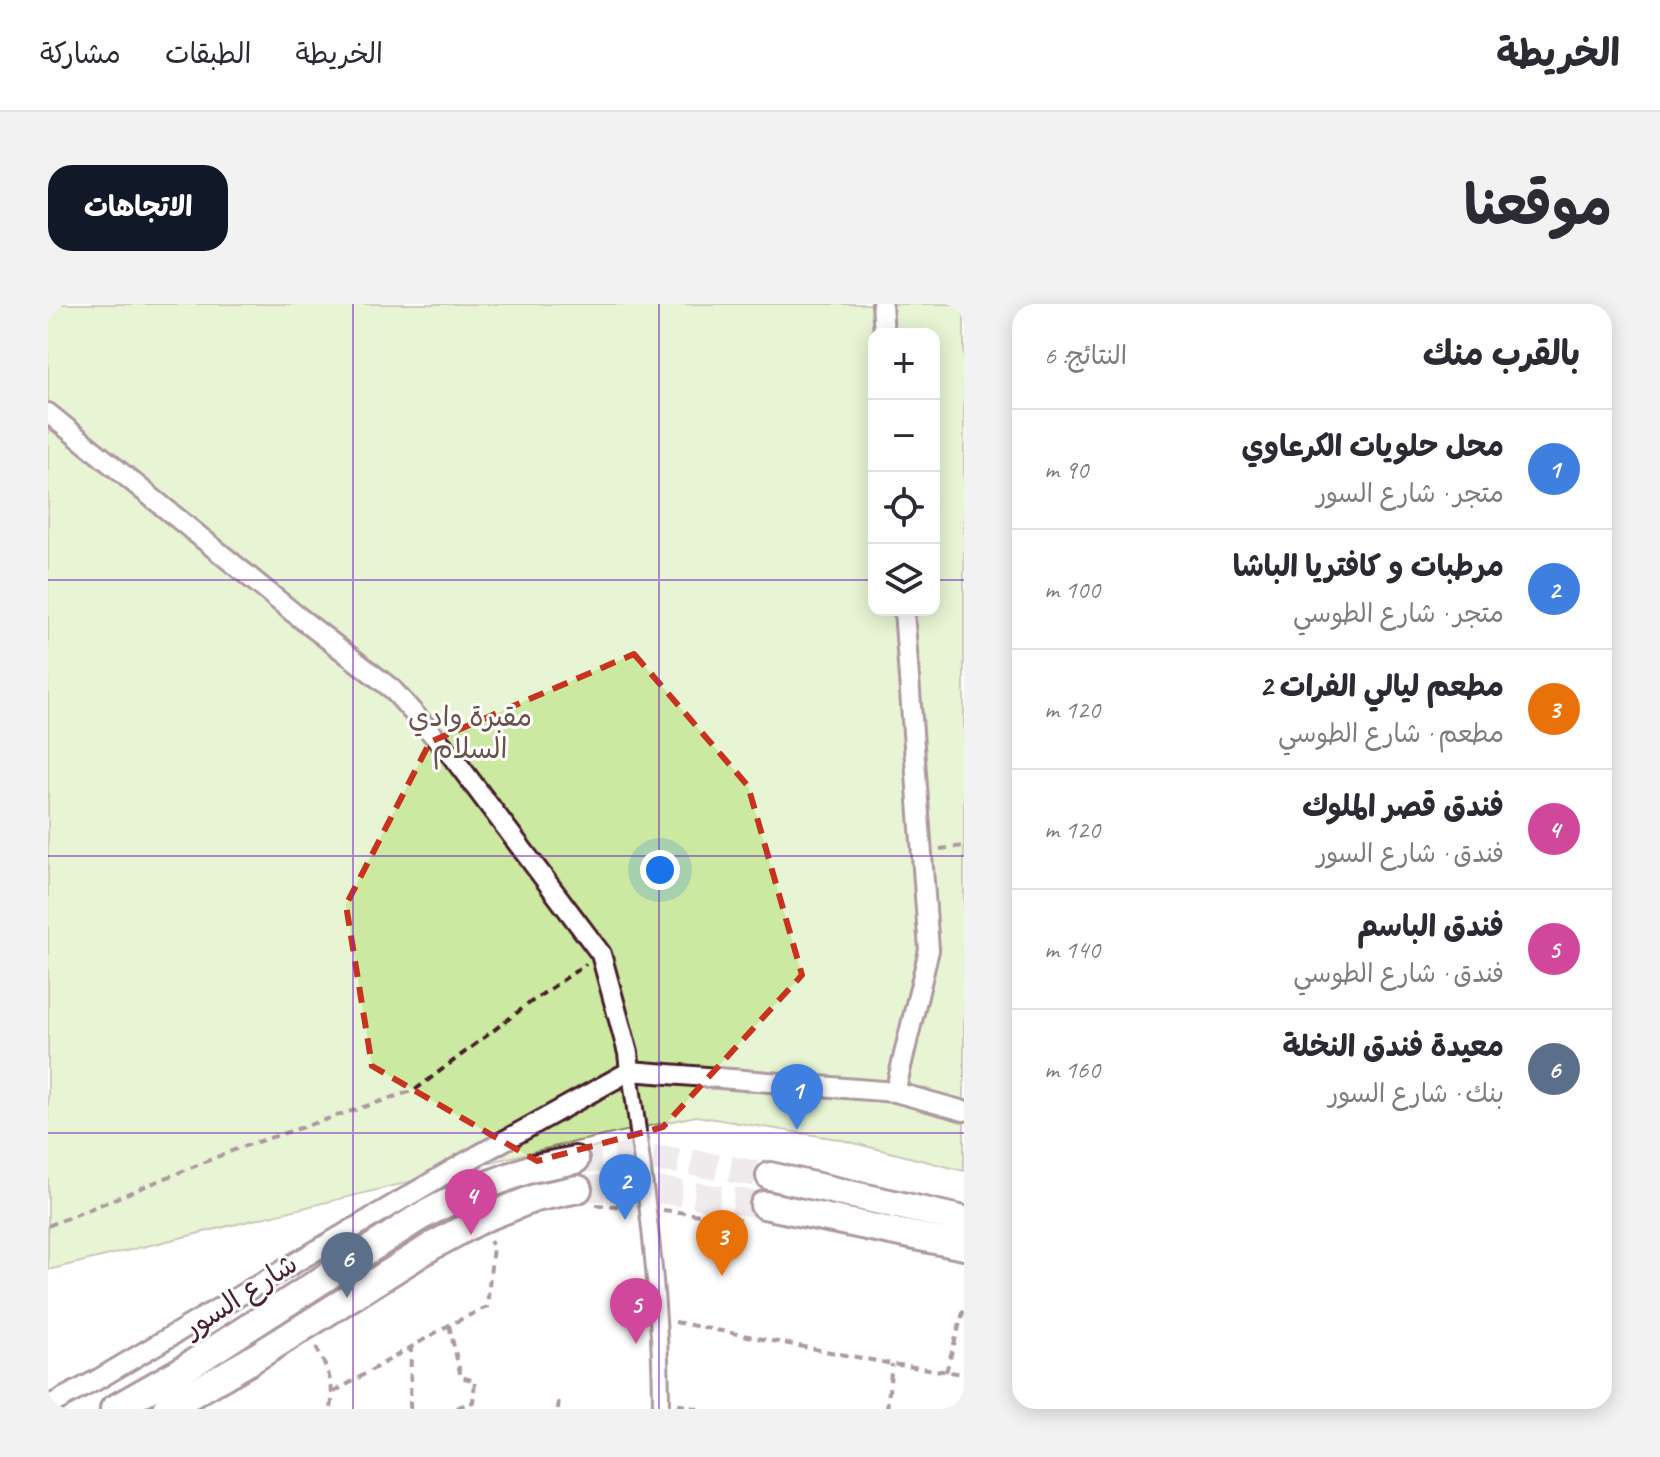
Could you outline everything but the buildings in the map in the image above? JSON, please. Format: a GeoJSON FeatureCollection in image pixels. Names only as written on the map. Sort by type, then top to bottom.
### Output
{"type":"FeatureCollection","features":[{"type":"Feature","properties":{"kind":"main road","name":"شارع السور"},"geometry":{"type":"LineString","coordinates":[[114,1409],[194,1362],[418,1218],[468,1192],[530,1169],[575,1160]]}},
{"type":"Feature","properties":{"kind":"main road"},"geometry":{"type":"LineString","coordinates":[[770,1176],[964,1220]]}},
{"type":"Feature","properties":{"kind":"main road","name":"شارع السور"},"geometry":{"type":"LineString","coordinates":[[166,1409],[432,1246],[482,1219],[535,1198],[584,1197]]}},
{"type":"Feature","properties":{"kind":"main road"},"geometry":{"type":"LineString","coordinates":[[756,1214],[964,1246]]}},
{"type":"Feature","properties":{"kind":"street"},"geometry":{"type":"LineString","coordinates":[[882,304],[884,328]]}},
{"type":"Feature","properties":{"kind":"street"},"geometry":{"type":"LineString","coordinates":[[48,413],[392,689],[452,756],[601,954],[630,1071],[648,1208],[658,1319],[661,1409]]}},
{"type":"Feature","properties":{"kind":"street"},"geometry":{"type":"LineString","coordinates":[[895,1092],[929,950],[904,616]]}},
{"type":"Feature","properties":{"kind":"street"},"geometry":{"type":"LineString","coordinates":[[48,1406],[464,1163],[630,1071],[895,1092],[964,1111]]}},
{"type":"Feature","properties":{"kind":"path"},"geometry":{"type":"LineString","coordinates":[[48,1225],[239,1148],[415,1090],[531,1002],[601,954]]}},
{"type":"Feature","properties":{"kind":"path"},"geometry":{"type":"LineString","coordinates":[[584,1197],[648,1208],[756,1214]]}},
{"type":"Feature","properties":{"kind":"path"},"geometry":{"type":"LineString","coordinates":[[334,1392],[449,1325],[487,1307],[493,1246],[487,1238],[502,1233]]}},
{"type":"Feature","properties":{"kind":"path"},"geometry":{"type":"LineString","coordinates":[[946,1372],[964,1309]]}},
{"type":"Feature","properties":{"kind":"path"},"geometry":{"type":"LineString","coordinates":[[658,1319],[892,1364],[964,1374]]}},
{"type":"Feature","properties":{"kind":"path"},"geometry":{"type":"LineString","coordinates":[[449,1325],[461,1377],[475,1381],[473,1402],[452,1409]]}},
{"type":"Feature","properties":{"kind":"path"},"geometry":{"type":"LineString","coordinates":[[313,1341],[330,1375],[334,1392],[331,1409]]}},
{"type":"Feature","properties":{"kind":"path"},"geometry":{"type":"LineString","coordinates":[[410,1409],[411,1347]]}},
{"type":"Feature","properties":{"kind":"path"},"geometry":{"type":"LineString","coordinates":[[887,1409],[892,1364]]}},
{"type":"Feature","properties":{"kind":"path"},"geometry":{"type":"LineString","coordinates":[[558,1409],[559,1396]]}},
{"type":"Feature","properties":{"kind":"highlighted area"},"geometry":{"type":"Polygon","coordinates":[[[634,654],[748,786],[802,975],[663,1127],[537,1161],[372,1066],[346,905],[430,742],[634,654]]]}},
{"type":"Feature","properties":{"kind":"green space","name":"مقبرة وادي السلام"},"geometry":{"type":"Polygon","coordinates":[[[48,304],[964,304],[964,1171],[838,1139],[696,1116],[561,1145],[48,1270],[48,304]]]}},
{"type":"Feature","properties":{"kind":"tunnel"},"geometry":{"type":"LineString","coordinates":[[575,1160],[635,1157],[689,1162],[770,1176]]}},
{"type":"Feature","properties":{"kind":"tunnel"},"geometry":{"type":"LineString","coordinates":[[578,1189],[637,1187],[764,1205]]}},
{"type":"Feature","properties":{"kind":"place","name":"محل حلويات الكرعاوي"},"geometry":{"type":"Point","coordinates":[797,1130]}},
{"type":"Feature","properties":{"kind":"place","name":"مرطبات و كافتريا الباشا"},"geometry":{"type":"Point","coordinates":[625,1220]}},
{"type":"Feature","properties":{"kind":"place","name":"فندق قصر الملوك"},"geometry":{"type":"Point","coordinates":[471,1235]}},
{"type":"Feature","properties":{"kind":"place","name":"مطعم ليالي الفرات 2"},"geometry":{"type":"Point","coordinates":[722,1276]}},
{"type":"Feature","properties":{"kind":"place","name":"معيدة فندق النخلة"},"geometry":{"type":"Point","coordinates":[347,1298]}},
{"type":"Feature","properties":{"kind":"place","name":"فندق الباسم"},"geometry":{"type":"Point","coordinates":[636,1344]}}]}
